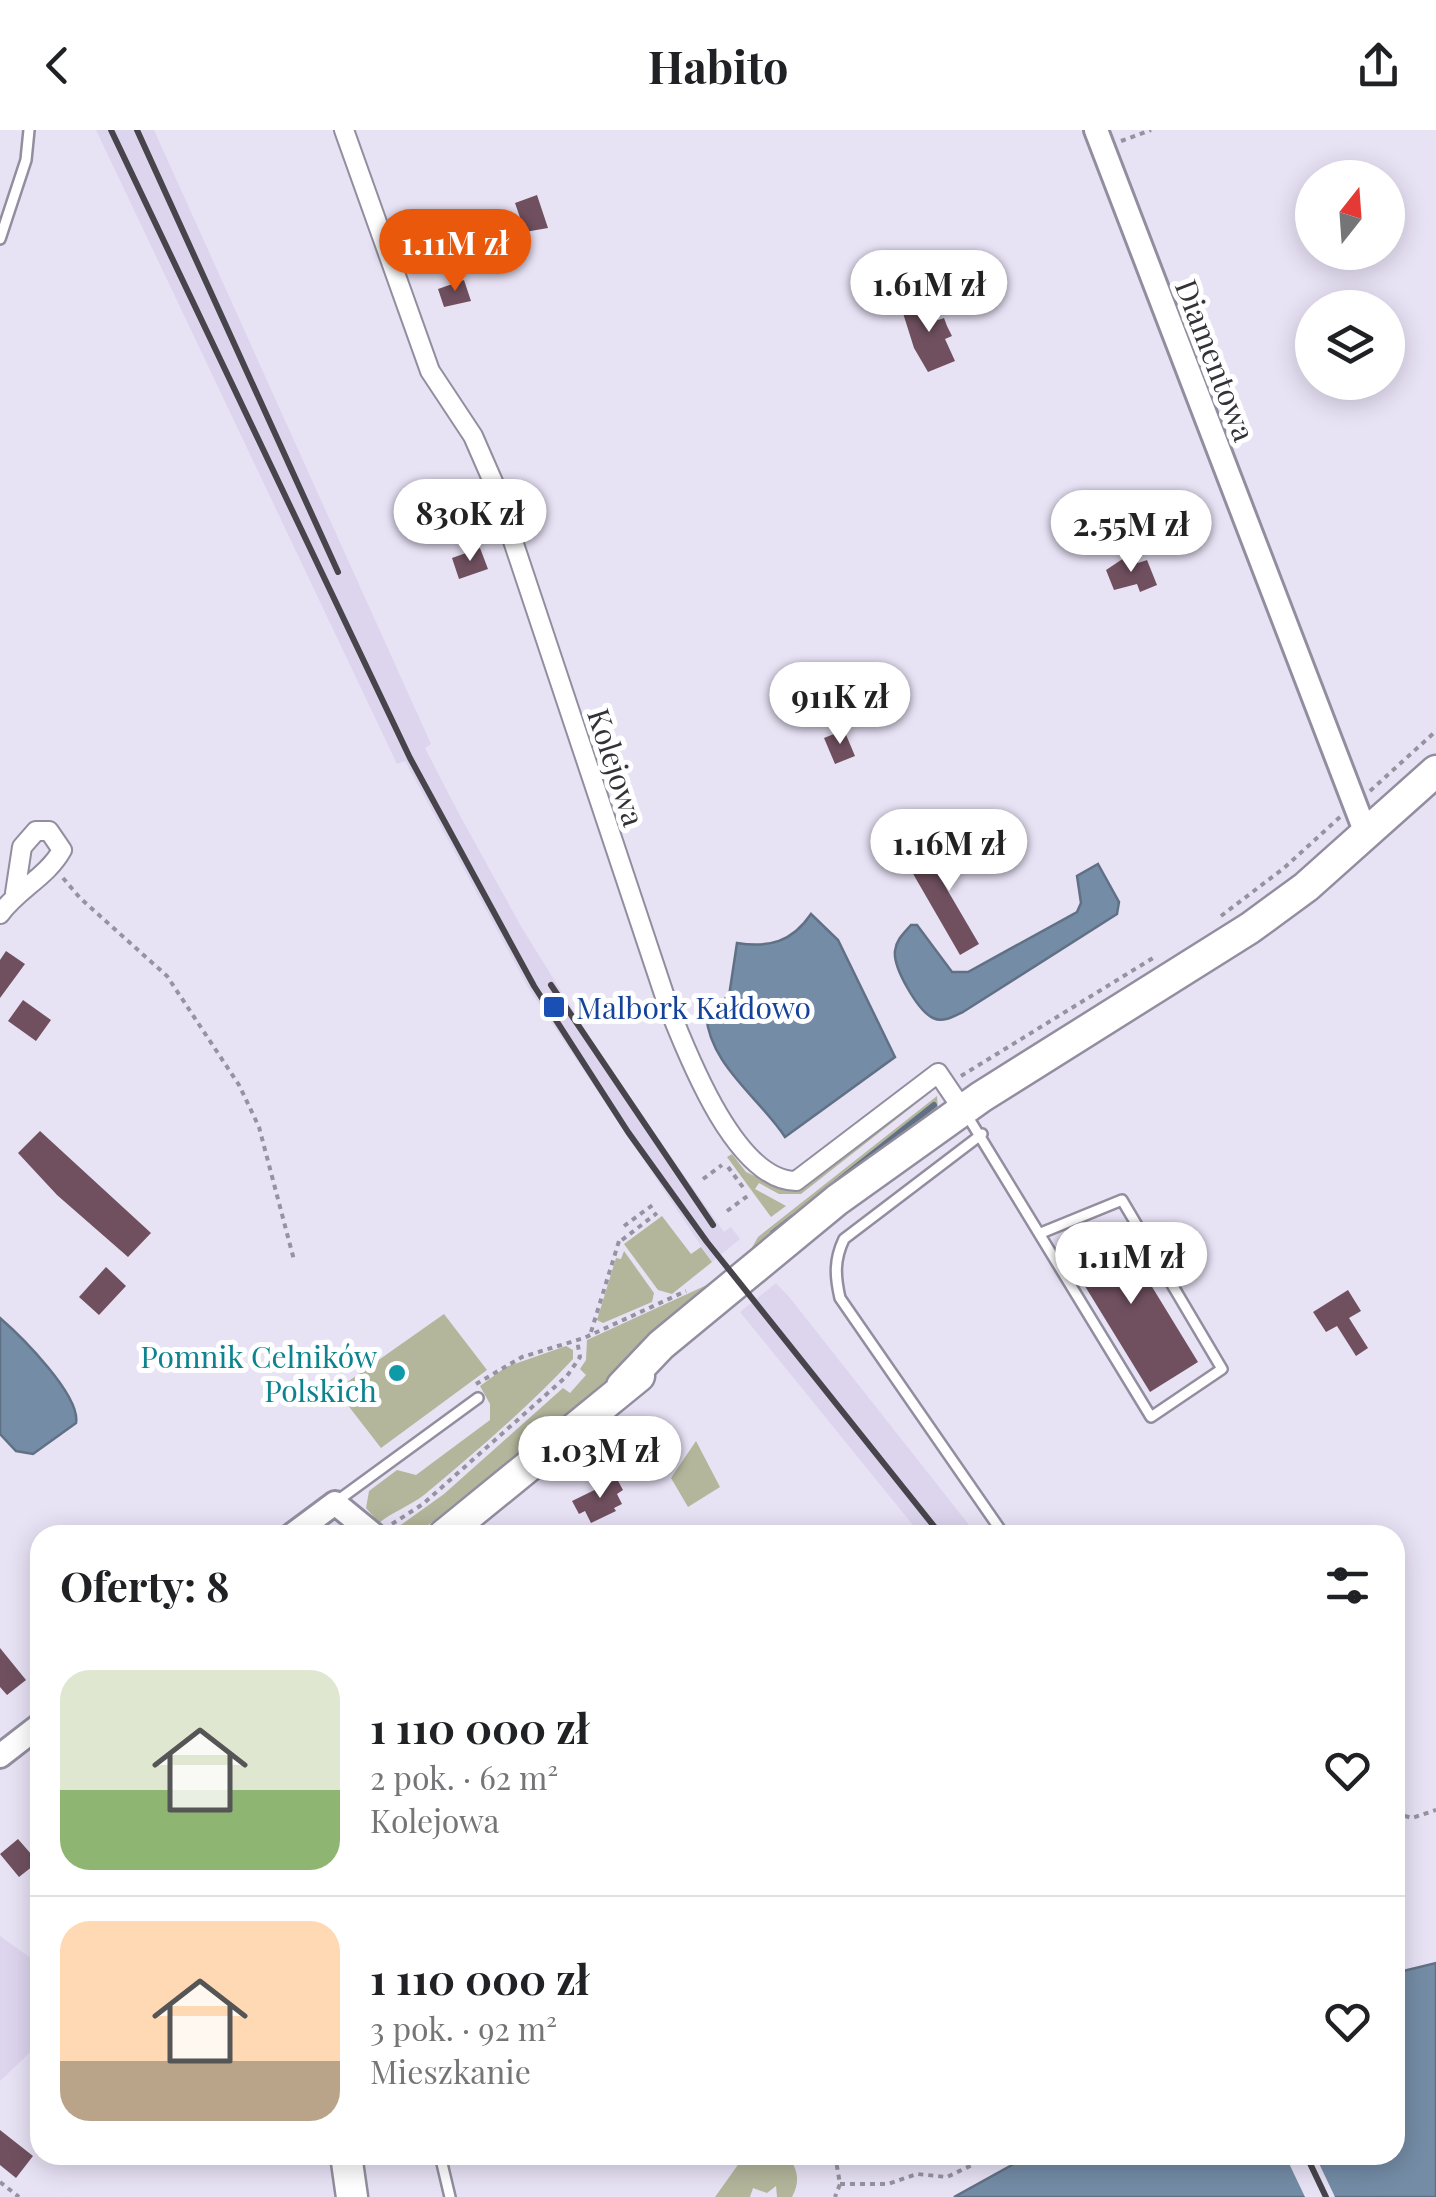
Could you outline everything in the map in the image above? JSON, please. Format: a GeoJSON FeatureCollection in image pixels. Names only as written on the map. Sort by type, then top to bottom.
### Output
{"type":"FeatureCollection","features":[{"type":"Feature","properties":{"kind":"main road"},"geometry":{"type":"LineString","coordinates":[[456,1525],[622,1386],[661,1345],[712,1301],[837,1200],[972,1122],[1250,928],[1367,836],[1436,771]]}},
{"type":"Feature","properties":{"kind":"main road"},"geometry":{"type":"LineString","coordinates":[[347,2165],[352,2197]]}},
{"type":"Feature","properties":{"kind":"street","name":"Kolejowa"},"geometry":{"type":"LineString","coordinates":[[344,130],[430,371],[474,436],[494,484],[667,1003],[691,1064],[733,1134],[764,1171],[796,1181],[938,1073],[972,1122]]}},
{"type":"Feature","properties":{"kind":"street","name":"Diamentowa"},"geometry":{"type":"LineString","coordinates":[[1100,139],[1367,836]]}},
{"type":"Feature","properties":{"kind":"street"},"geometry":{"type":"LineString","coordinates":[[0,914],[15,893],[53,867],[62,850],[50,832],[36,831],[22,848],[15,893]]}},
{"type":"Feature","properties":{"kind":"street"},"geometry":{"type":"LineString","coordinates":[[305,1525],[334,1503],[374,1525]]}},
{"type":"Feature","properties":{"kind":"street"},"geometry":{"type":"LineString","coordinates":[[0,1756],[30,1733]]}},
{"type":"Feature","properties":{"kind":"lane"},"geometry":{"type":"LineString","coordinates":[[0,238],[26,160],[29,130]]}},
{"type":"Feature","properties":{"kind":"lane"},"geometry":{"type":"LineString","coordinates":[[997,1525],[840,1298],[836,1256],[844,1239],[972,1122],[1151,1416],[1222,1369],[1122,1200],[1041,1233]]}},
{"type":"Feature","properties":{"kind":"lane"},"geometry":{"type":"LineString","coordinates":[[334,1503],[478,1398]]}},
{"type":"Feature","properties":{"kind":"lane"},"geometry":{"type":"LineString","coordinates":[[442,2165],[450,2197]]}},
{"type":"Feature","properties":{"kind":"path"},"geometry":{"type":"LineString","coordinates":[[1100,139],[1151,130]]}},
{"type":"Feature","properties":{"kind":"path"},"geometry":{"type":"LineString","coordinates":[[1366,796],[1436,731]]}},
{"type":"Feature","properties":{"kind":"path"},"geometry":{"type":"LineString","coordinates":[[53,867],[80,898],[167,976],[240,1085],[259,1126],[294,1260]]}},
{"type":"Feature","properties":{"kind":"path"},"geometry":{"type":"LineString","coordinates":[[703,1178],[725,1166],[747,1193],[727,1211]]}},
{"type":"Feature","properties":{"kind":"path"},"geometry":{"type":"LineString","coordinates":[[624,1226],[654,1204]]}},
{"type":"Feature","properties":{"kind":"path"},"geometry":{"type":"LineString","coordinates":[[590,1335],[620,1240],[658,1214]]}},
{"type":"Feature","properties":{"kind":"path"},"geometry":{"type":"LineString","coordinates":[[390,1525],[436,1493],[567,1376],[580,1357],[578,1340],[694,1287]]}},
{"type":"Feature","properties":{"kind":"path"},"geometry":{"type":"LineString","coordinates":[[1405,1816],[1412,1818],[1436,1810]]}},
{"type":"Feature","properties":{"kind":"path"},"geometry":{"type":"LineString","coordinates":[[835,2197],[840,2184],[836,2165]]}},
{"type":"Feature","properties":{"kind":"path"},"geometry":{"type":"LineString","coordinates":[[840,2184],[888,2184],[917,2174],[948,2176],[971,2165]]}},
{"type":"Feature","properties":{"kind":"path"},"geometry":{"type":"LineString","coordinates":[[0,2182],[20,2197]]}},
{"type":"Feature","properties":{"kind":"shaded area"},"geometry":{"type":"Polygon","coordinates":[[[96,130],[154,130],[431,744],[425,748],[458,812],[522,928],[612,1073],[724,1232],[731,1227],[740,1239],[712,1262],[529,989],[405,761],[397,764],[96,130]]]}},
{"type":"Feature","properties":{"kind":"shaded area"},"geometry":{"type":"Polygon","coordinates":[[[776,1283],[969,1525],[913,1525],[740,1312],[776,1283]]]}},
{"type":"Feature","properties":{"kind":"shaded area"},"geometry":{"type":"Polygon","coordinates":[[[0,1936],[30,1958],[30,2052],[0,2081],[0,1936]]]}},
{"type":"Feature","properties":{"kind":"green space"},"geometry":{"type":"Polygon","coordinates":[[[924,1091],[931,1092],[801,1194],[779,1194],[759,1183],[755,1189],[786,1206],[771,1217],[727,1157],[732,1154],[746,1172],[757,1177],[761,1174],[781,1185],[924,1091]]]}},
{"type":"Feature","properties":{"kind":"green space"},"geometry":{"type":"Polygon","coordinates":[[[937,1096],[938,1109],[750,1251],[758,1237],[937,1096]]]}},
{"type":"Feature","properties":{"kind":"green space"},"geometry":{"type":"Polygon","coordinates":[[[662,1216],[691,1254],[701,1247],[712,1262],[672,1294],[658,1290],[624,1244],[662,1216]]]}},
{"type":"Feature","properties":{"kind":"green space"},"geometry":{"type":"Polygon","coordinates":[[[624,1251],[654,1293],[652,1302],[603,1323],[597,1320],[616,1258],[621,1259],[624,1251]]]}},
{"type":"Feature","properties":{"kind":"green space"},"geometry":{"type":"Polygon","coordinates":[[[709,1284],[716,1292],[448,1512],[428,1525],[401,1525],[444,1494],[563,1388],[570,1393],[586,1375],[580,1369],[586,1360],[587,1340],[709,1284]]]}},
{"type":"Feature","properties":{"kind":"green space"},"geometry":{"type":"Polygon","coordinates":[[[444,1314],[487,1370],[381,1448],[336,1390],[444,1314]]]}},
{"type":"Feature","properties":{"kind":"green space"},"geometry":{"type":"Polygon","coordinates":[[[566,1346],[573,1350],[573,1359],[519,1412],[424,1495],[379,1523],[366,1508],[369,1491],[397,1470],[416,1475],[490,1420],[490,1404],[480,1386],[506,1367],[566,1346]]]}},
{"type":"Feature","properties":{"kind":"green space"},"geometry":{"type":"Polygon","coordinates":[[[696,1441],[720,1487],[688,1507],[671,1478],[696,1441]]]}},
{"type":"Feature","properties":{"kind":"green space"},"geometry":{"type":"Polygon","coordinates":[[[738,2165],[795,2168],[792,2197],[777,2197],[776,2186],[767,2193],[753,2188],[750,2197],[715,2197],[738,2165]]]}},
{"type":"Feature","properties":{"kind":"water"},"geometry":{"type":"Polygon","coordinates":[[[1098,864],[1119,902],[1117,914],[963,1012],[937,1019],[920,1007],[895,958],[897,943],[911,925],[917,925],[952,972],[968,972],[1077,912],[1081,903],[1077,876],[1098,864]]]}},
{"type":"Feature","properties":{"kind":"water"},"geometry":{"type":"Polygon","coordinates":[[[811,914],[838,940],[895,1057],[785,1137],[725,1064],[715,1048],[706,1011],[729,996],[737,943],[759,945],[779,941],[796,931],[811,914]]]}},
{"type":"Feature","properties":{"kind":"water"},"geometry":{"type":"Polygon","coordinates":[[[0,1318],[60,1383],[75,1412],[76,1423],[33,1454],[16,1451],[0,1434],[0,1318]]]}},
{"type":"Feature","properties":{"kind":"water"},"geometry":{"type":"Polygon","coordinates":[[[1436,1963],[1436,2197],[954,2197],[1012,2165],[1405,2165],[1405,1971],[1436,1963]]]}},
{"type":"Feature","properties":{"kind":"pier"},"geometry":{"type":"Polygon","coordinates":[[[1290,2165],[1320,2165],[1335,2197],[1305,2197],[1290,2165]]]}},
{"type":"Feature","properties":{"kind":"building"},"geometry":{"type":"Polygon","coordinates":[[[537,195],[548,228],[525,232],[515,203],[537,195]]]}},
{"type":"Feature","properties":{"kind":"building"},"geometry":{"type":"Polygon","coordinates":[[[456,224],[463,249],[438,256],[431,231],[456,224]]]}},
{"type":"Feature","properties":{"kind":"building"},"geometry":{"type":"Polygon","coordinates":[[[464,280],[471,301],[444,307],[438,289],[464,280]]]}},
{"type":"Feature","properties":{"kind":"building"},"geometry":{"type":"Polygon","coordinates":[[[928,298],[938,320],[944,318],[952,336],[945,339],[955,361],[928,372],[914,348],[902,310],[928,298]]]}},
{"type":"Feature","properties":{"kind":"building"},"geometry":{"type":"Polygon","coordinates":[[[480,548],[488,569],[459,579],[452,558],[480,548]]]}},
{"type":"Feature","properties":{"kind":"building"},"geometry":{"type":"Polygon","coordinates":[[[1127,556],[1128,561],[1136,558],[1138,563],[1147,560],[1157,585],[1140,592],[1137,584],[1114,590],[1106,570],[1127,556]]]}},
{"type":"Feature","properties":{"kind":"building"},"geometry":{"type":"Polygon","coordinates":[[[844,730],[855,756],[835,764],[824,738],[844,730]]]}},
{"type":"Feature","properties":{"kind":"building"},"geometry":{"type":"Polygon","coordinates":[[[977,836],[983,849],[938,874],[979,944],[960,955],[912,872],[977,836]]]}},
{"type":"Feature","properties":{"kind":"building"},"geometry":{"type":"Polygon","coordinates":[[[6,951],[25,964],[0,998],[0,960],[6,951]]]}},
{"type":"Feature","properties":{"kind":"building"},"geometry":{"type":"Polygon","coordinates":[[[23,1000],[51,1020],[36,1041],[8,1021],[23,1000]]]}},
{"type":"Feature","properties":{"kind":"building"},"geometry":{"type":"Polygon","coordinates":[[[40,1131],[151,1233],[128,1257],[57,1195],[18,1153],[40,1131]]]}},
{"type":"Feature","properties":{"kind":"building"},"geometry":{"type":"Polygon","coordinates":[[[1113,1223],[1198,1362],[1150,1392],[1064,1252],[1113,1223]]]}},
{"type":"Feature","properties":{"kind":"building"},"geometry":{"type":"Polygon","coordinates":[[[106,1267],[126,1286],[99,1315],[79,1297],[106,1267]]]}},
{"type":"Feature","properties":{"kind":"building"},"geometry":{"type":"Polygon","coordinates":[[[1348,1290],[1361,1311],[1349,1318],[1368,1348],[1356,1356],[1337,1326],[1326,1332],[1313,1312],[1348,1290]]]}},
{"type":"Feature","properties":{"kind":"building"},"geometry":{"type":"Polygon","coordinates":[[[617,1479],[623,1490],[617,1494],[622,1504],[614,1508],[616,1511],[591,1523],[585,1511],[579,1514],[572,1501],[617,1479]]]}},
{"type":"Feature","properties":{"kind":"building"},"geometry":{"type":"Polygon","coordinates":[[[0,1648],[26,1680],[7,1695],[0,1687],[0,1648]]]}},
{"type":"Feature","properties":{"kind":"building"},"geometry":{"type":"Polygon","coordinates":[[[18,1839],[30,1853],[30,1868],[19,1877],[0,1854],[18,1839]]]}},
{"type":"Feature","properties":{"kind":"building"},"geometry":{"type":"Polygon","coordinates":[[[0,2130],[30,2154],[30,2160],[16,2178],[0,2165],[0,2130]]]}},
{"type":"Feature","properties":{"kind":"waterway"},"geometry":{"type":"LineString","coordinates":[[837,1182],[934,1105]]}},
{"type":"Feature","properties":{"kind":"waterway"},"geometry":{"type":"LineString","coordinates":[[773,1233],[792,1218]]}},
{"type":"Feature","properties":{"kind":"railway"},"geometry":{"type":"LineString","coordinates":[[111,130],[410,758],[534,986],[628,1132],[707,1242],[933,1525]]}},
{"type":"Feature","properties":{"kind":"railway"},"geometry":{"type":"LineString","coordinates":[[137,130],[338,572]]}},
{"type":"Feature","properties":{"kind":"railway"},"geometry":{"type":"LineString","coordinates":[[551,985],[713,1225]]}},
{"type":"Feature","properties":{"kind":"railway"},"geometry":{"type":"LineString","coordinates":[[1311,2165],[1326,2197]]}},
{"type":"Feature","properties":{"kind":"place","name":"Malbork Kałdowo"},"geometry":{"type":"Point","coordinates":[554,1007]}},
{"type":"Feature","properties":{"kind":"place","name":"Pomnik Celników Polskich"},"geometry":{"type":"Point","coordinates":[397,1373]}}]}
